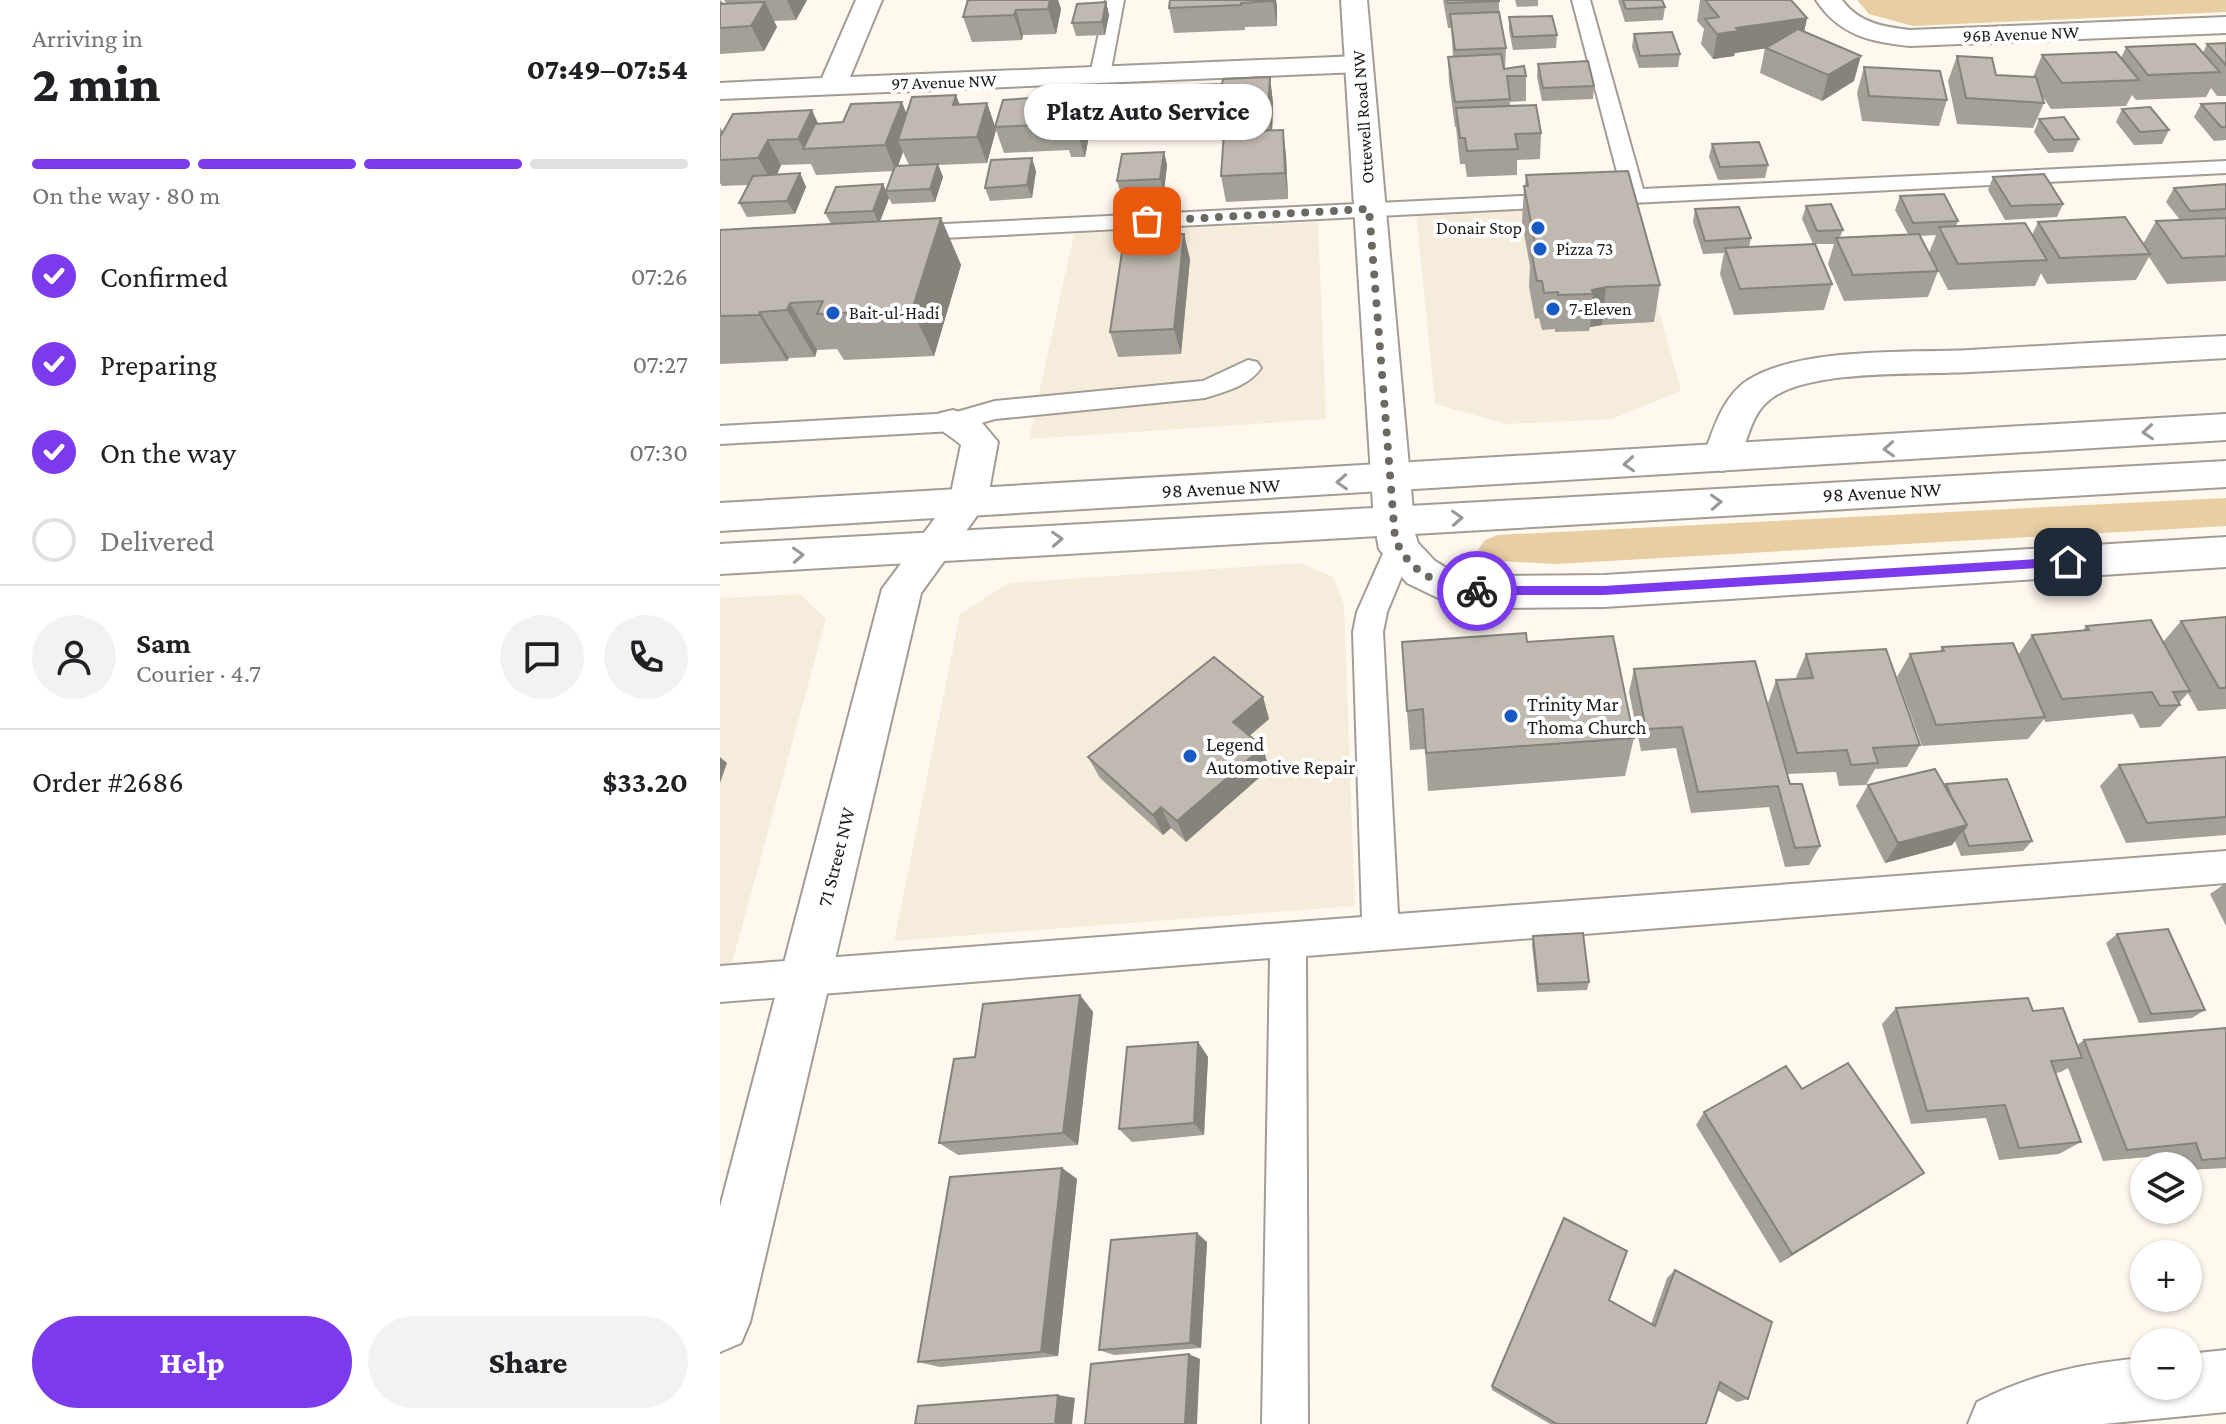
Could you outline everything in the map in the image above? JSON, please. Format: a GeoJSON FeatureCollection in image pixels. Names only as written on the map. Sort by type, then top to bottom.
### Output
{"type":"FeatureCollection","features":[{"type":"Feature","properties":{"kind":"street"},"geometry":{"type":"LineString","coordinates":[[832,87],[869,0]]}},
{"type":"Feature","properties":{"kind":"street","name":"Ottewell Road NW"},"geometry":{"type":"LineString","coordinates":[[1354,0],[1389,479],[1396,536]]}},
{"type":"Feature","properties":{"kind":"street","name":"96B Avenue NW"},"geometry":{"type":"LineString","coordinates":[[1829,0],[1840,17],[1851,24],[1878,33],[1910,38],[2226,25]]}},
{"type":"Feature","properties":{"kind":"street","name":"97 Avenue NW"},"geometry":{"type":"LineString","coordinates":[[720,91],[1359,64]]}},
{"type":"Feature","properties":{"kind":"street"},"geometry":{"type":"LineString","coordinates":[[1722,458],[1736,414],[1750,396],[1768,384],[1792,376],[1895,365],[2226,347]]}},
{"type":"Feature","properties":{"kind":"street","name":"71 Street NW"},"geometry":{"type":"LineString","coordinates":[[720,1322],[902,589],[968,502],[980,442],[965,427],[953,422]]}},
{"type":"Feature","properties":{"kind":"street","name":"98 Avenue NW"},"geometry":{"type":"LineString","coordinates":[[720,517],[2226,427]]}},
{"type":"Feature","properties":{"kind":"street","name":"98 Avenue NW"},"geometry":{"type":"LineString","coordinates":[[720,559],[934,545],[1396,536],[2226,474]]}},
{"type":"Feature","properties":{"kind":"street"},"geometry":{"type":"LineString","coordinates":[[1396,536],[1421,572],[1438,582],[1486,592],[1604,591],[2226,552]]}},
{"type":"Feature","properties":{"kind":"street"},"geometry":{"type":"LineString","coordinates":[[2202,1384],[2226,1381]]}},
{"type":"Feature","properties":{"kind":"street"},"geometry":{"type":"LineString","coordinates":[[1999,1424],[2014,1415],[2066,1398],[2130,1391]]}},
{"type":"Feature","properties":{"kind":"lane"},"geometry":{"type":"LineString","coordinates":[[1100,75],[1115,0]]}},
{"type":"Feature","properties":{"kind":"lane"},"geometry":{"type":"LineString","coordinates":[[1581,0],[1634,196]]}},
{"type":"Feature","properties":{"kind":"lane"},"geometry":{"type":"LineString","coordinates":[[876,234],[2226,167]]}},
{"type":"Feature","properties":{"kind":"lane"},"geometry":{"type":"LineString","coordinates":[[720,435],[953,422],[995,410],[1205,389],[1226,382],[1248,368]]}},
{"type":"Feature","properties":{"kind":"lane"},"geometry":{"type":"LineString","coordinates":[[1381,932],[1368,632],[1396,536]]}},
{"type":"Feature","properties":{"kind":"lane"},"geometry":{"type":"LineString","coordinates":[[720,984],[2226,867]]}},
{"type":"Feature","properties":{"kind":"lane"},"geometry":{"type":"LineString","coordinates":[[1285,1424],[1288,940]]}},
{"type":"Feature","properties":{"kind":"shaded area"},"geometry":{"type":"Polygon","coordinates":[[[1857,0],[2226,0],[2226,12],[1913,26],[1869,14],[1857,0]]]}},
{"type":"Feature","properties":{"kind":"shaded area"},"geometry":{"type":"Polygon","coordinates":[[[1630,204],[1681,391],[1612,419],[1507,424],[1435,404],[1416,215],[1630,204]]]}},
{"type":"Feature","properties":{"kind":"shaded area"},"geometry":{"type":"Polygon","coordinates":[[[1318,222],[1326,419],[1029,439],[1074,234],[1318,222]]]}},
{"type":"Feature","properties":{"kind":"shaded area"},"geometry":{"type":"Polygon","coordinates":[[[2226,498],[2226,526],[1555,564],[1483,560],[1478,550],[1485,540],[1498,535],[2226,498]]]}},
{"type":"Feature","properties":{"kind":"shaded area"},"geometry":{"type":"Polygon","coordinates":[[[1301,563],[1333,577],[1344,604],[1355,906],[894,941],[960,614],[1009,583],[1301,563]]]}},
{"type":"Feature","properties":{"kind":"shaded area"},"geometry":{"type":"Polygon","coordinates":[[[800,594],[826,619],[732,963],[720,964],[720,598],[800,594]]]}},
{"type":"Feature","properties":{"kind":"building"},"geometry":{"type":"Polygon","coordinates":[[[968,0],[1050,0],[1048,9],[1016,10],[1014,15],[963,17],[968,0]]]}},
{"type":"Feature","properties":{"kind":"building"},"geometry":{"type":"Polygon","coordinates":[[[1170,0],[1273,0],[1273,1],[1169,8],[1170,0]]]}},
{"type":"Feature","properties":{"kind":"building"},"geometry":{"type":"Polygon","coordinates":[[[1447,0],[1499,0],[1499,1],[1448,3],[1447,0]]]}},
{"type":"Feature","properties":{"kind":"building"},"geometry":{"type":"Polygon","coordinates":[[[1623,0],[1662,0],[1665,7],[1626,9],[1623,0]]]}},
{"type":"Feature","properties":{"kind":"building"},"geometry":{"type":"Polygon","coordinates":[[[1705,0],[1791,0],[1807,18],[1736,28],[1739,31],[1717,34],[1705,19],[1719,17],[1705,0]]]}},
{"type":"Feature","properties":{"kind":"building"},"geometry":{"type":"Polygon","coordinates":[[[765,2],[751,26],[720,28],[720,4],[765,2]]]}},
{"type":"Feature","properties":{"kind":"building"},"geometry":{"type":"Polygon","coordinates":[[[1106,2],[1102,22],[1072,23],[1077,4],[1106,2]]]}},
{"type":"Feature","properties":{"kind":"building"},"geometry":{"type":"Polygon","coordinates":[[[1499,12],[1506,48],[1455,50],[1450,14],[1499,12]]]}},
{"type":"Feature","properties":{"kind":"building"},"geometry":{"type":"Polygon","coordinates":[[[1552,16],[1557,35],[1513,37],[1509,17],[1552,16]]]}},
{"type":"Feature","properties":{"kind":"building"},"geometry":{"type":"Polygon","coordinates":[[[1798,29],[1861,56],[1828,75],[1766,48],[1798,29]]]}},
{"type":"Feature","properties":{"kind":"building"},"geometry":{"type":"Polygon","coordinates":[[[1672,32],[1680,54],[1640,56],[1634,34],[1672,32]]]}},
{"type":"Feature","properties":{"kind":"building"},"geometry":{"type":"Polygon","coordinates":[[[2226,43],[2226,65],[2207,44],[2226,43]]]}},
{"type":"Feature","properties":{"kind":"building"},"geometry":{"type":"Polygon","coordinates":[[[2195,44],[2220,72],[2148,75],[2126,47],[2195,44]]]}},
{"type":"Feature","properties":{"kind":"building"},"geometry":{"type":"Polygon","coordinates":[[[2116,52],[2139,80],[2062,83],[2042,55],[2116,52]]]}},
{"type":"Feature","properties":{"kind":"building"},"geometry":{"type":"Polygon","coordinates":[[[1501,54],[1504,69],[1524,66],[1526,76],[1507,76],[1510,99],[1455,102],[1448,57],[1501,54]]]}},
{"type":"Feature","properties":{"kind":"building"},"geometry":{"type":"Polygon","coordinates":[[[1957,56],[1992,58],[1996,75],[2036,77],[2044,103],[1966,98],[1957,56]]]}},
{"type":"Feature","properties":{"kind":"building"},"geometry":{"type":"Polygon","coordinates":[[[1588,61],[1594,86],[1543,88],[1538,64],[1588,61]]]}},
{"type":"Feature","properties":{"kind":"building"},"geometry":{"type":"Polygon","coordinates":[[[1864,67],[1940,71],[1947,100],[1869,96],[1864,67]]]}},
{"type":"Feature","properties":{"kind":"building"},"geometry":{"type":"Polygon","coordinates":[[[1270,77],[1268,110],[1194,113],[1197,85],[1222,84],[1223,79],[1270,77]]]}},
{"type":"Feature","properties":{"kind":"building"},"geometry":{"type":"Polygon","coordinates":[[[1085,94],[1077,131],[1064,131],[1065,124],[995,127],[1003,100],[1085,94]]]}},
{"type":"Feature","properties":{"kind":"building"},"geometry":{"type":"Polygon","coordinates":[[[956,95],[953,105],[987,103],[977,137],[898,140],[912,97],[956,95]]]}},
{"type":"Feature","properties":{"kind":"building"},"geometry":{"type":"Polygon","coordinates":[[[1171,100],[1168,125],[1127,127],[1131,102],[1171,100]]]}},
{"type":"Feature","properties":{"kind":"building"},"geometry":{"type":"Polygon","coordinates":[[[902,102],[885,145],[803,149],[815,124],[843,122],[851,104],[902,102]]]}},
{"type":"Feature","properties":{"kind":"building"},"geometry":{"type":"Polygon","coordinates":[[[2226,103],[2226,127],[2221,127],[2201,104],[2226,103]]]}},
{"type":"Feature","properties":{"kind":"building"},"geometry":{"type":"Polygon","coordinates":[[[1536,105],[1541,133],[1515,134],[1518,149],[1467,151],[1465,138],[1460,138],[1456,108],[1536,105]]]}},
{"type":"Feature","properties":{"kind":"building"},"geometry":{"type":"Polygon","coordinates":[[[2150,107],[2169,130],[2140,132],[2122,109],[2150,107]]]}},
{"type":"Feature","properties":{"kind":"building"},"geometry":{"type":"Polygon","coordinates":[[[812,110],[798,139],[768,140],[758,158],[720,160],[720,137],[733,114],[812,110]]]}},
{"type":"Feature","properties":{"kind":"building"},"geometry":{"type":"Polygon","coordinates":[[[2064,117],[2079,139],[2054,140],[2039,119],[2064,117]]]}},
{"type":"Feature","properties":{"kind":"building"},"geometry":{"type":"Polygon","coordinates":[[[1283,130],[1285,173],[1221,176],[1224,132],[1283,130]]]}},
{"type":"Feature","properties":{"kind":"building"},"geometry":{"type":"Polygon","coordinates":[[[1759,142],[1768,165],[1720,167],[1712,144],[1759,142]]]}},
{"type":"Feature","properties":{"kind":"building"},"geometry":{"type":"Polygon","coordinates":[[[1164,152],[1160,179],[1117,181],[1122,154],[1164,152]]]}},
{"type":"Feature","properties":{"kind":"building"},"geometry":{"type":"Polygon","coordinates":[[[1032,158],[1027,185],[985,188],[991,160],[1032,158]]]}},
{"type":"Feature","properties":{"kind":"building"},"geometry":{"type":"Polygon","coordinates":[[[938,164],[930,189],[886,191],[895,166],[938,164]]]}},
{"type":"Feature","properties":{"kind":"building"},"geometry":{"type":"Polygon","coordinates":[[[1628,171],[1660,285],[1606,287],[1592,290],[1593,294],[1544,293],[1542,281],[1537,281],[1531,250],[1536,249],[1524,186],[1528,186],[1526,175],[1628,171]]]}},
{"type":"Feature","properties":{"kind":"building"},"geometry":{"type":"Polygon","coordinates":[[[800,173],[787,201],[739,203],[753,176],[800,173]]]}},
{"type":"Feature","properties":{"kind":"building"},"geometry":{"type":"Polygon","coordinates":[[[2044,174],[2063,204],[2011,206],[1993,177],[2044,174]]]}},
{"type":"Feature","properties":{"kind":"building"},"geometry":{"type":"Polygon","coordinates":[[[883,184],[873,211],[825,213],[836,187],[883,184]]]}},
{"type":"Feature","properties":{"kind":"building"},"geometry":{"type":"Polygon","coordinates":[[[2226,184],[2226,209],[2190,211],[2174,188],[2226,184]]]}},
{"type":"Feature","properties":{"kind":"building"},"geometry":{"type":"Polygon","coordinates":[[[1944,194],[1958,221],[1913,223],[1900,196],[1944,194]]]}},
{"type":"Feature","properties":{"kind":"building"},"geometry":{"type":"Polygon","coordinates":[[[1831,204],[1843,230],[1817,231],[1806,206],[1831,204]]]}},
{"type":"Feature","properties":{"kind":"building"},"geometry":{"type":"Polygon","coordinates":[[[1739,207],[1751,238],[1705,241],[1695,209],[1739,207]]]}},
{"type":"Feature","properties":{"kind":"building"},"geometry":{"type":"Polygon","coordinates":[[[2125,217],[2150,254],[2060,258],[2038,222],[2125,217]]]}},
{"type":"Feature","properties":{"kind":"building"},"geometry":{"type":"Polygon","coordinates":[[[941,218],[912,310],[817,314],[823,301],[790,303],[787,310],[760,312],[759,315],[720,316],[720,230],[941,218]]]}},
{"type":"Feature","properties":{"kind":"building"},"geometry":{"type":"Polygon","coordinates":[[[2226,218],[2226,256],[2182,258],[2156,221],[2226,218]]]}},
{"type":"Feature","properties":{"kind":"building"},"geometry":{"type":"Polygon","coordinates":[[[1174,223],[1172,234],[1184,234],[1174,329],[1110,332],[1126,225],[1174,223]]]}},
{"type":"Feature","properties":{"kind":"building"},"geometry":{"type":"Polygon","coordinates":[[[2025,223],[2047,260],[1958,264],[1939,227],[2025,223]]]}},
{"type":"Feature","properties":{"kind":"building"},"geometry":{"type":"Polygon","coordinates":[[[1919,234],[1938,271],[1853,275],[1836,238],[1919,234]]]}},
{"type":"Feature","properties":{"kind":"building"},"geometry":{"type":"Polygon","coordinates":[[[1815,244],[1832,284],[1740,289],[1725,248],[1815,244]]]}},
{"type":"Feature","properties":{"kind":"building"},"geometry":{"type":"Polygon","coordinates":[[[2226,617],[2226,688],[2219,688],[2181,621],[2226,617]]]}},
{"type":"Feature","properties":{"kind":"building"},"geometry":{"type":"Polygon","coordinates":[[[2151,620],[2190,691],[2173,692],[2180,705],[2160,706],[2152,692],[2062,699],[2032,635],[2089,630],[2086,626],[2151,620]]]}},
{"type":"Feature","properties":{"kind":"building"},"geometry":{"type":"Polygon","coordinates":[[[1526,633],[1527,642],[1613,636],[1634,738],[1426,753],[1423,709],[1407,711],[1402,642],[1526,633]]]}},
{"type":"Feature","properties":{"kind":"building"},"geometry":{"type":"Polygon","coordinates":[[[2013,643],[2045,717],[1936,725],[1910,654],[1944,651],[1942,647],[2013,643]]]}},
{"type":"Feature","properties":{"kind":"building"},"geometry":{"type":"Polygon","coordinates":[[[1886,649],[1920,745],[1873,748],[1878,763],[1851,765],[1847,750],[1797,753],[1776,680],[1813,678],[1806,654],[1886,649]]]}},
{"type":"Feature","properties":{"kind":"building","name":"Legend Automotive Repair"},"geometry":{"type":"Polygon","coordinates":[[[1214,657],[1263,697],[1233,722],[1263,747],[1177,821],[1161,807],[1153,815],[1088,757],[1214,657]]]}},
{"type":"Feature","properties":{"kind":"building"},"geometry":{"type":"Polygon","coordinates":[[[1755,661],[1790,784],[1802,784],[1820,846],[1795,848],[1778,786],[1698,792],[1682,727],[1646,729],[1634,669],[1755,661]]]}},
{"type":"Feature","properties":{"kind":"building"},"geometry":{"type":"Polygon","coordinates":[[[2226,757],[2226,817],[2147,823],[2119,765],[2226,757]]]}},
{"type":"Feature","properties":{"kind":"building"},"geometry":{"type":"Polygon","coordinates":[[[1935,769],[1967,825],[1898,843],[1868,785],[1935,769]]]}},
{"type":"Feature","properties":{"kind":"building"},"geometry":{"type":"Polygon","coordinates":[[[2007,779],[2032,841],[1969,846],[1963,831],[1967,825],[1946,784],[2007,779]]]}},
{"type":"Feature","properties":{"kind":"building"},"geometry":{"type":"Polygon","coordinates":[[[2168,929],[2205,1010],[2151,1014],[2117,934],[2168,929]]]}},
{"type":"Feature","properties":{"kind":"building"},"geometry":{"type":"Polygon","coordinates":[[[1583,933],[1589,982],[1538,984],[1533,936],[1583,933]]]}},
{"type":"Feature","properties":{"kind":"building"},"geometry":{"type":"Polygon","coordinates":[[[1080,995],[1063,1133],[939,1143],[954,1059],[975,1057],[983,1004],[1080,995]]]}},
{"type":"Feature","properties":{"kind":"building"},"geometry":{"type":"Polygon","coordinates":[[[2028,998],[2033,1011],[2063,1008],[2082,1058],[2051,1061],[2081,1142],[2019,1148],[2005,1105],[1927,1111],[1896,1008],[2028,998]]]}},
{"type":"Feature","properties":{"kind":"building"},"geometry":{"type":"Polygon","coordinates":[[[2226,1028],[2226,1158],[2202,1160],[2202,1152],[2196,1143],[2127,1150],[2084,1040],[2226,1028]]]}},
{"type":"Feature","properties":{"kind":"building"},"geometry":{"type":"Polygon","coordinates":[[[1198,1042],[1194,1123],[1119,1129],[1127,1047],[1198,1042]]]}},
{"type":"Feature","properties":{"kind":"building"},"geometry":{"type":"Polygon","coordinates":[[[1848,1063],[1924,1173],[1792,1254],[1704,1112],[1786,1066],[1802,1089],[1848,1063]]]}},
{"type":"Feature","properties":{"kind":"building"},"geometry":{"type":"Polygon","coordinates":[[[1062,1168],[1041,1352],[918,1362],[950,1177],[1062,1168]]]}},
{"type":"Feature","properties":{"kind":"building"},"geometry":{"type":"Polygon","coordinates":[[[1564,1218],[1627,1251],[1609,1300],[1655,1326],[1675,1270],[1772,1322],[1748,1399],[1720,1382],[1706,1424],[1557,1424],[1492,1386],[1564,1218]]]}},
{"type":"Feature","properties":{"kind":"building"},"geometry":{"type":"Polygon","coordinates":[[[1197,1233],[1190,1343],[1099,1350],[1111,1240],[1197,1233]]]}},
{"type":"Feature","properties":{"kind":"building"},"geometry":{"type":"Polygon","coordinates":[[[1189,1354],[1185,1424],[1085,1424],[1091,1364],[1189,1354]]]}},
{"type":"Feature","properties":{"kind":"building"},"geometry":{"type":"Polygon","coordinates":[[[1058,1395],[1055,1424],[915,1424],[918,1406],[1058,1395]]]}},
{"type":"Feature","properties":{"kind":"way so far"},"geometry":{"type":"LineString","coordinates":[[1147,221],[1369,209],[1395,538],[1407,560],[1421,572],[1438,582],[1477,591]]}},
{"type":"Feature","properties":{"kind":"place","name":"Platz Auto Service"},"geometry":{"type":"Point","coordinates":[1147,221]}},
{"type":"Feature","properties":{"kind":"place","name":"Donair Stop"},"geometry":{"type":"Point","coordinates":[1538,228]}},
{"type":"Feature","properties":{"kind":"place","name":"Pizza 73"},"geometry":{"type":"Point","coordinates":[1540,249]}},
{"type":"Feature","properties":{"kind":"place","name":"7-Eleven"},"geometry":{"type":"Point","coordinates":[1553,309]}},
{"type":"Feature","properties":{"kind":"place","name":"Bait-ul-Hadi"},"geometry":{"type":"Point","coordinates":[833,313]}},
{"type":"Feature","properties":{"kind":"place","name":"Trinity Mar Thoma Church"},"geometry":{"type":"Point","coordinates":[1511,716]}},
{"type":"Feature","properties":{"kind":"place","name":"Legend Automotive Repair"},"geometry":{"type":"Point","coordinates":[1190,756]}},
{"type":"Feature","properties":{"kind":"route"},"geometry":{"type":"LineString","coordinates":[[1477,591],[1604,591],[2068,562]]}}]}
